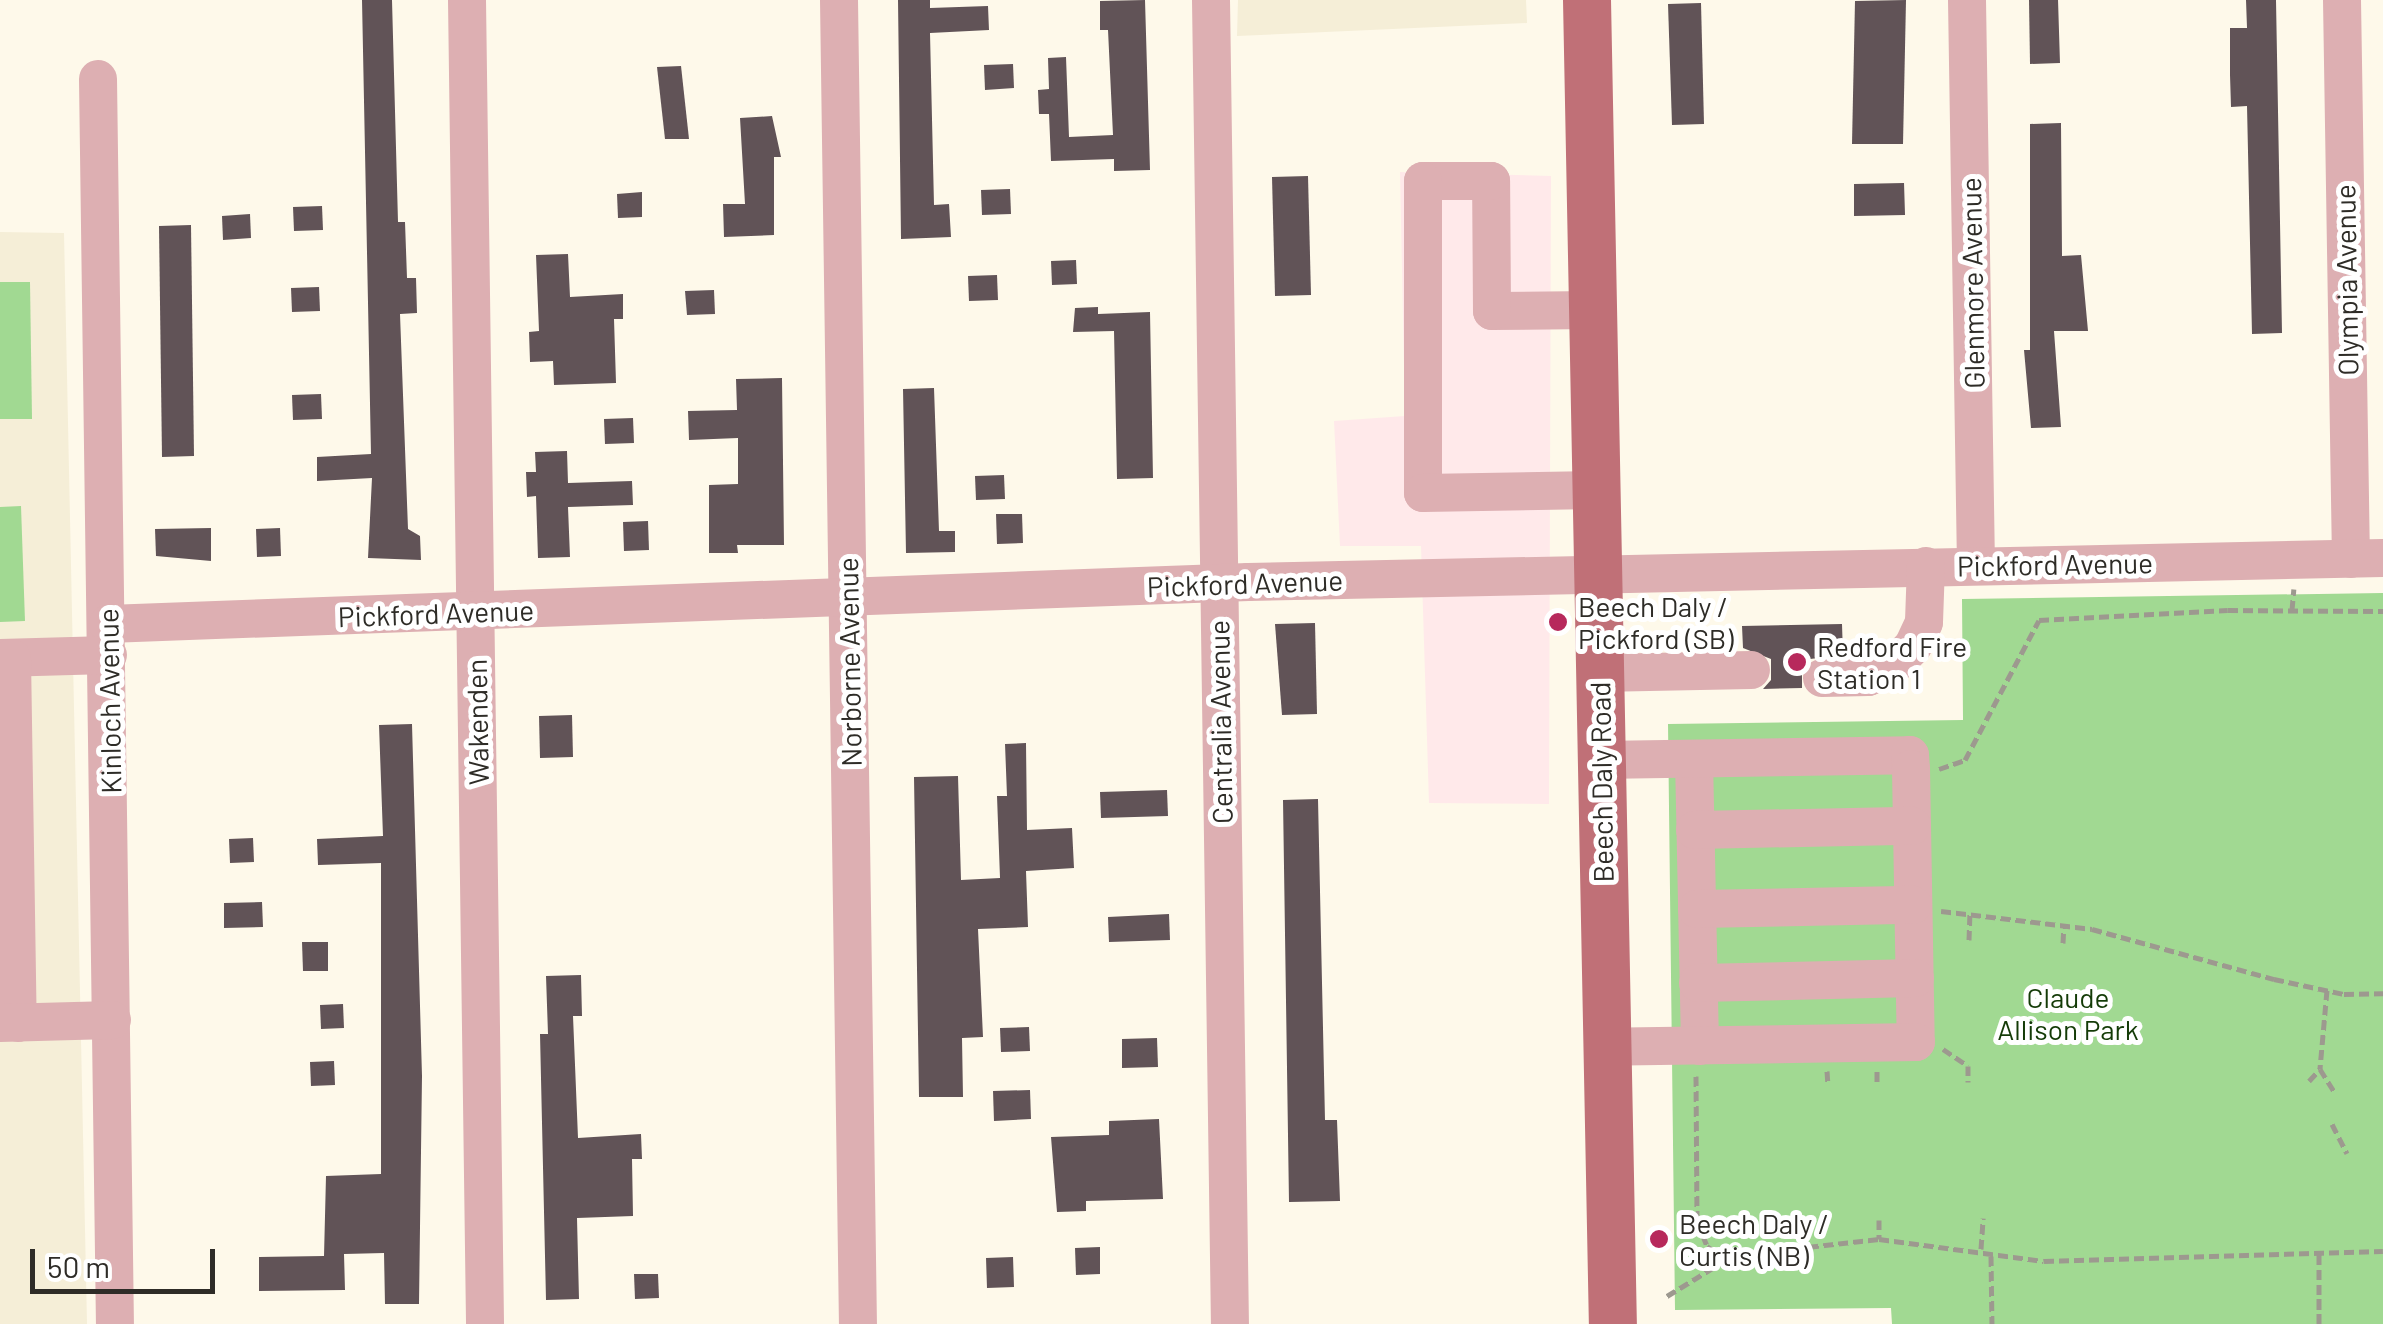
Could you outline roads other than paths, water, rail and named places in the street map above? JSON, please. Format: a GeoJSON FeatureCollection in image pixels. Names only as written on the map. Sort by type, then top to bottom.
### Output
{"type":"FeatureCollection","features":[{"type":"Feature","properties":{"kind":"main road","name":"Beech Daly Road"},"geometry":{"type":"LineString","coordinates":[[1588,0],[1613,1324]]}},
{"type":"Feature","properties":{"kind":"street","name":"Wakenden"},"geometry":{"type":"LineString","coordinates":[[467,0],[484,1324]]}},
{"type":"Feature","properties":{"kind":"street","name":"Norborne Avenue"},"geometry":{"type":"LineString","coordinates":[[840,0],[858,1324]]}},
{"type":"Feature","properties":{"kind":"street","name":"Centralia Avenue"},"geometry":{"type":"LineString","coordinates":[[1211,0],[1230,1324]]}},
{"type":"Feature","properties":{"kind":"street","name":"Glenmore Avenue"},"geometry":{"type":"LineString","coordinates":[[1968,0],[1976,566]]}},
{"type":"Feature","properties":{"kind":"street","name":"Olympia Avenue"},"geometry":{"type":"LineString","coordinates":[[2342,0],[2367,559]]}},
{"type":"Feature","properties":{"kind":"street","name":"Kinloch Avenue"},"geometry":{"type":"LineString","coordinates":[[98,78],[115,1324]]}},
{"type":"Feature","properties":{"kind":"street"},"geometry":{"type":"LineString","coordinates":[[1592,310],[1492,311],[1491,181],[1424,181],[1422,493],[1595,490]]}},
{"type":"Feature","properties":{"kind":"street","name":"Pickford Avenue"},"geometry":{"type":"LineString","coordinates":[[6,658],[108,639],[475,612],[1596,572],[2367,559]]}},
{"type":"Feature","properties":{"kind":"street"},"geometry":{"type":"LineString","coordinates":[[1822,678],[1868,677],[1891,668],[1913,646],[1924,622],[1926,566]]}},
{"type":"Feature","properties":{"kind":"street"},"geometry":{"type":"LineString","coordinates":[[6,658],[9,1023],[112,1020]]}},
{"type":"Feature","properties":{"kind":"street"},"geometry":{"type":"LineString","coordinates":[[1598,673],[1750,670]]}},
{"type":"Feature","properties":{"kind":"street"},"geometry":{"type":"LineString","coordinates":[[1600,760],[1910,755],[1911,769],[1916,1042],[1607,1048]]}},
{"type":"Feature","properties":{"kind":"street"},"geometry":{"type":"LineString","coordinates":[[1694,759],[1700,1046]]}},
{"type":"Feature","properties":{"kind":"street"},"geometry":{"type":"LineString","coordinates":[[1695,830],[1912,826]]}},
{"type":"Feature","properties":{"kind":"street"},"geometry":{"type":"LineString","coordinates":[[1697,909],[1913,905]]}},
{"type":"Feature","properties":{"kind":"street"},"geometry":{"type":"LineString","coordinates":[[1698,982],[1915,978]]}},
{"type":"Feature","properties":{"kind":"place","name":"Beech Daly / Pickford (SB)"},"geometry":{"type":"Point","coordinates":[1558,622]}},
{"type":"Feature","properties":{"kind":"place","name":"Redford Fire Station 1"},"geometry":{"type":"Point","coordinates":[1797,662]}},
{"type":"Feature","properties":{"kind":"place","name":"Beech Daly / Curtis (NB)"},"geometry":{"type":"Point","coordinates":[1659,1239]}},
{"type":"Feature","properties":{"kind":"park label","name":"Claude Allison Park"},"geometry":{"type":"Point","coordinates":[2068,1013]}}]}
